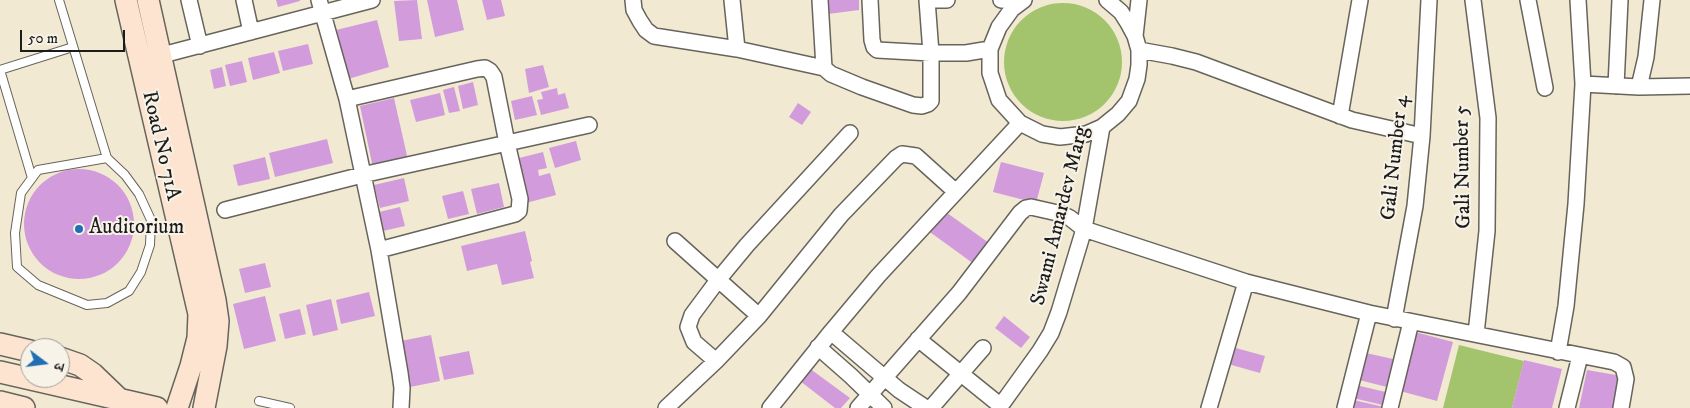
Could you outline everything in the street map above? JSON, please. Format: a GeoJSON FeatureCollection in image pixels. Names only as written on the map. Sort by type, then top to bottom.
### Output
{"type":"FeatureCollection","features":[{"type":"Feature","properties":{"kind":"street","name":"Road No 71A"},"geometry":{"type":"LineString","coordinates":[[126,0],[199,314],[198,338],[177,408]]}},
{"type":"Feature","properties":{"kind":"street","name":"Road No 71A"},"geometry":{"type":"LineString","coordinates":[[148,0],[217,314],[216,346],[204,408]]}},
{"type":"Feature","properties":{"kind":"street"},"geometry":{"type":"LineString","coordinates":[[189,0],[200,46]]}},
{"type":"Feature","properties":{"kind":"street"},"geometry":{"type":"LineString","coordinates":[[244,0],[251,32]]}},
{"type":"Feature","properties":{"kind":"street"},"geometry":{"type":"LineString","coordinates":[[140,61],[251,32],[321,6],[372,0]]}},
{"type":"Feature","properties":{"kind":"street"},"geometry":{"type":"LineString","coordinates":[[633,0],[634,10],[640,21],[646,30],[654,36],[737,49],[824,68],[832,74],[862,87],[913,105],[922,106],[931,101],[929,0],[946,0]]}},
{"type":"Feature","properties":{"kind":"street"},"geometry":{"type":"LineString","coordinates":[[732,0],[737,49]]}},
{"type":"Feature","properties":{"kind":"street"},"geometry":{"type":"LineString","coordinates":[[820,0],[824,68]]}},
{"type":"Feature","properties":{"kind":"street"},"geometry":{"type":"LineString","coordinates":[[870,0],[874,47],[882,50],[931,53],[966,53],[990,49]]}},
{"type":"Feature","properties":{"kind":"street"},"geometry":{"type":"LineString","coordinates":[[1001,0],[1022,1]]}},
{"type":"Feature","properties":{"kind":"street"},"geometry":{"type":"LineString","coordinates":[[1107,0],[1121,12],[1137,43],[1172,56],[1196,62],[1340,116],[1422,136]]}},
{"type":"Feature","properties":{"kind":"street","name":"Swami Amardev Marg"},"geometry":{"type":"LineString","coordinates":[[1000,407],[1040,352],[1051,333],[1059,312],[1084,229],[1102,127],[1118,114],[1129,101],[1138,79],[1139,0]]}},
{"type":"Feature","properties":{"kind":"street"},"geometry":{"type":"LineString","coordinates":[[1340,116],[1360,0]]}},
{"type":"Feature","properties":{"kind":"street","name":"Gali Number 4"},"geometry":{"type":"LineString","coordinates":[[1394,319],[1415,206],[1422,136],[1429,0]]}},
{"type":"Feature","properties":{"kind":"street","name":"Gali Number 5"},"geometry":{"type":"LineString","coordinates":[[1473,0],[1488,118],[1487,231],[1476,334]]}},
{"type":"Feature","properties":{"kind":"street"},"geometry":{"type":"LineString","coordinates":[[1528,0],[1545,88]]}},
{"type":"Feature","properties":{"kind":"street"},"geometry":{"type":"LineString","coordinates":[[1558,352],[1566,306],[1575,214],[1583,84],[1578,0]]}},
{"type":"Feature","properties":{"kind":"street"},"geometry":{"type":"LineString","coordinates":[[1616,86],[1620,0]]}},
{"type":"Feature","properties":{"kind":"street"},"geometry":{"type":"LineString","coordinates":[[1639,87],[1646,57],[1652,0]]}},
{"type":"Feature","properties":{"kind":"street"},"geometry":{"type":"LineString","coordinates":[[1022,1],[1012,9],[999,28],[990,49],[990,73],[1000,100],[1020,123],[1042,134],[1060,137],[1086,134],[1102,127]]}},
{"type":"Feature","properties":{"kind":"street"},"geometry":{"type":"LineString","coordinates":[[321,6],[347,99],[379,250],[400,373],[402,388],[401,408]]}},
{"type":"Feature","properties":{"kind":"street"},"geometry":{"type":"LineString","coordinates":[[347,99],[485,68],[494,76],[520,200],[519,211],[515,214],[379,250]]}},
{"type":"Feature","properties":{"kind":"street"},"geometry":{"type":"LineString","coordinates":[[1583,84],[1639,87],[1690,86]]}},
{"type":"Feature","properties":{"kind":"street"},"geometry":{"type":"LineString","coordinates":[[770,408],[878,276],[1020,123]]}},
{"type":"Feature","properties":{"kind":"street"},"geometry":{"type":"LineString","coordinates":[[225,210],[362,175],[589,125]]}},
{"type":"Feature","properties":{"kind":"street"},"geometry":{"type":"LineString","coordinates":[[716,361],[694,342],[688,327],[692,315],[747,245],[850,134]]}},
{"type":"Feature","properties":{"kind":"street"},"geometry":{"type":"LineString","coordinates":[[666,408],[716,361],[759,316],[841,215],[896,158],[902,154],[916,156],[956,192]]}},
{"type":"Feature","properties":{"kind":"street"},"geometry":{"type":"LineString","coordinates":[[858,408],[959,293],[1020,213],[1026,208],[1031,207],[1062,214],[1084,229],[1246,282],[1394,319],[1614,362],[1623,368],[1626,379],[1621,408]]}},
{"type":"Feature","properties":{"kind":"street"},"geometry":{"type":"LineString","coordinates":[[676,241],[759,316]]}},
{"type":"Feature","properties":{"kind":"street"},"geometry":{"type":"LineString","coordinates":[[1209,408],[1246,282]]}},
{"type":"Feature","properties":{"kind":"street"},"geometry":{"type":"LineString","coordinates":[[1345,408],[1369,313]]}},
{"type":"Feature","properties":{"kind":"street"},"geometry":{"type":"LineString","coordinates":[[1390,408],[1411,322]]}},
{"type":"Feature","properties":{"kind":"street"},"geometry":{"type":"LineString","coordinates":[[832,332],[899,390],[926,408]]}},
{"type":"Feature","properties":{"kind":"street"},"geometry":{"type":"LineString","coordinates":[[918,339],[1000,407]]}},
{"type":"Feature","properties":{"kind":"street"},"geometry":{"type":"LineString","coordinates":[[0,344],[20,349]]}},
{"type":"Feature","properties":{"kind":"street"},"geometry":{"type":"LineString","coordinates":[[818,348],[852,376],[884,408]]}},
{"type":"Feature","properties":{"kind":"street"},"geometry":{"type":"LineString","coordinates":[[931,408],[983,348]]}},
{"type":"Feature","properties":{"kind":"street"},"geometry":{"type":"LineString","coordinates":[[1567,408],[1580,356]]}},
{"type":"Feature","properties":{"kind":"street"},"geometry":{"type":"LineString","coordinates":[[70,362],[80,365],[93,374],[119,399]]}},
{"type":"Feature","properties":{"kind":"street"},"geometry":{"type":"LineString","coordinates":[[0,372],[156,408]]}},
{"type":"Feature","properties":{"kind":"street"},"geometry":{"type":"LineString","coordinates":[[0,402],[24,408]]}},
{"type":"Feature","properties":{"kind":"lane"},"geometry":{"type":"LineString","coordinates":[[59,0],[107,158],[125,175],[139,194],[150,220],[150,245],[141,272],[129,291],[107,303],[87,306],[38,285],[17,267],[15,233],[21,193],[38,170],[107,158]]}},
{"type":"Feature","properties":{"kind":"lane"},"geometry":{"type":"LineString","coordinates":[[32,178],[0,70],[73,47]]}},
{"type":"Feature","properties":{"kind":"lane"},"geometry":{"type":"LineString","coordinates":[[259,401],[290,408]]}},
{"type":"Feature","properties":{"kind":"green space"},"geometry":{"type":"Polygon","coordinates":[[[1063,3],[1085,8],[1096,13],[1112,29],[1117,40],[1122,62],[1117,84],[1112,95],[1096,111],[1085,116],[1063,121],[1041,116],[1030,111],[1014,95],[1009,84],[1004,62],[1009,40],[1014,29],[1030,13],[1041,8],[1063,3]]]}},
{"type":"Feature","properties":{"kind":"green space"},"geometry":{"type":"Polygon","coordinates":[[[1459,345],[1524,361],[1512,408],[1443,408],[1459,345]]]}},
{"type":"Feature","properties":{"kind":"building"},"geometry":{"type":"Polygon","coordinates":[[[276,0],[300,0],[300,1],[278,7],[276,0]]]}},
{"type":"Feature","properties":{"kind":"building"},"geometry":{"type":"Polygon","coordinates":[[[417,0],[422,39],[399,41],[394,1],[417,0]]]}},
{"type":"Feature","properties":{"kind":"building"},"geometry":{"type":"Polygon","coordinates":[[[427,0],[457,0],[464,30],[435,37],[427,0]]]}},
{"type":"Feature","properties":{"kind":"building"},"geometry":{"type":"Polygon","coordinates":[[[482,0],[501,0],[505,16],[487,20],[482,0]]]}},
{"type":"Feature","properties":{"kind":"building"},"geometry":{"type":"Polygon","coordinates":[[[828,0],[859,0],[859,10],[828,14],[828,0]]]}},
{"type":"Feature","properties":{"kind":"building"},"geometry":{"type":"Polygon","coordinates":[[[377,20],[389,67],[348,79],[336,30],[377,20]]]}},
{"type":"Feature","properties":{"kind":"building"},"geometry":{"type":"Polygon","coordinates":[[[308,44],[313,64],[283,71],[278,51],[308,44]]]}},
{"type":"Feature","properties":{"kind":"building"},"geometry":{"type":"Polygon","coordinates":[[[274,52],[280,73],[253,80],[248,58],[274,52]]]}},
{"type":"Feature","properties":{"kind":"building"},"geometry":{"type":"Polygon","coordinates":[[[242,61],[247,82],[230,86],[225,65],[242,61]]]}},
{"type":"Feature","properties":{"kind":"building"},"geometry":{"type":"Polygon","coordinates":[[[543,65],[549,87],[529,93],[525,69],[543,65]]]}},
{"type":"Feature","properties":{"kind":"building"},"geometry":{"type":"Polygon","coordinates":[[[222,67],[226,86],[214,89],[210,70],[222,67]]]}},
{"type":"Feature","properties":{"kind":"building"},"geometry":{"type":"Polygon","coordinates":[[[473,82],[478,105],[463,109],[458,86],[473,82]]]}},
{"type":"Feature","properties":{"kind":"building"},"geometry":{"type":"Polygon","coordinates":[[[454,87],[460,111],[449,113],[443,90],[454,87]]]}},
{"type":"Feature","properties":{"kind":"building"},"geometry":{"type":"Polygon","coordinates":[[[557,88],[558,95],[565,93],[569,108],[541,115],[537,100],[543,99],[541,92],[557,88]]]}},
{"type":"Feature","properties":{"kind":"building"},"geometry":{"type":"Polygon","coordinates":[[[440,93],[445,115],[416,122],[410,100],[440,93]]]}},
{"type":"Feature","properties":{"kind":"building"},"geometry":{"type":"Polygon","coordinates":[[[532,96],[537,115],[515,120],[511,101],[532,96]]]}},
{"type":"Feature","properties":{"kind":"building"},"geometry":{"type":"Polygon","coordinates":[[[394,98],[408,160],[373,168],[360,106],[394,98]]]}},
{"type":"Feature","properties":{"kind":"building"},"geometry":{"type":"Polygon","coordinates":[[[798,103],[811,112],[802,125],[789,117],[798,103]]]}},
{"type":"Feature","properties":{"kind":"building"},"geometry":{"type":"Polygon","coordinates":[[[327,139],[333,163],[275,177],[269,153],[327,139]]]}},
{"type":"Feature","properties":{"kind":"building"},"geometry":{"type":"Polygon","coordinates":[[[576,141],[581,160],[555,168],[549,148],[576,141]]]}},
{"type":"Feature","properties":{"kind":"building"},"geometry":{"type":"Polygon","coordinates":[[[543,152],[547,168],[538,170],[539,176],[550,173],[556,195],[526,203],[515,159],[543,152]]]}},
{"type":"Feature","properties":{"kind":"building"},"geometry":{"type":"Polygon","coordinates":[[[265,157],[270,179],[238,186],[233,165],[265,157]]]}},
{"type":"Feature","properties":{"kind":"building"},"geometry":{"type":"Polygon","coordinates":[[[1001,162],[1044,173],[1036,203],[993,192],[1001,162]]]}},
{"type":"Feature","properties":{"kind":"building","name":"Auditorium"},"geometry":{"type":"Polygon","coordinates":[[[79,169],[90,170],[100,174],[118,185],[129,203],[133,213],[133,235],[129,245],[118,263],[100,274],[90,278],[79,279],[68,278],[58,274],[40,263],[29,245],[25,235],[24,224],[25,213],[29,203],[40,185],[58,174],[68,170],[79,169]]]}},
{"type":"Feature","properties":{"kind":"building"},"geometry":{"type":"Polygon","coordinates":[[[404,178],[409,201],[380,208],[374,185],[404,178]]]}},
{"type":"Feature","properties":{"kind":"building"},"geometry":{"type":"Polygon","coordinates":[[[499,183],[504,207],[477,214],[471,189],[499,183]]]}},
{"type":"Feature","properties":{"kind":"building"},"geometry":{"type":"Polygon","coordinates":[[[463,191],[469,214],[448,219],[442,196],[463,191]]]}},
{"type":"Feature","properties":{"kind":"building"},"geometry":{"type":"Polygon","coordinates":[[[400,207],[405,226],[383,231],[379,212],[400,207]]]}},
{"type":"Feature","properties":{"kind":"building"},"geometry":{"type":"Polygon","coordinates":[[[943,210],[989,243],[974,264],[927,230],[943,210]]]}},
{"type":"Feature","properties":{"kind":"building"},"geometry":{"type":"Polygon","coordinates":[[[525,231],[534,278],[502,285],[497,264],[467,271],[461,246],[525,231]]]}},
{"type":"Feature","properties":{"kind":"building"},"geometry":{"type":"Polygon","coordinates":[[[265,263],[271,287],[245,293],[239,269],[265,263]]]}},
{"type":"Feature","properties":{"kind":"building"},"geometry":{"type":"Polygon","coordinates":[[[369,292],[375,316],[341,324],[336,300],[369,292]]]}},
{"type":"Feature","properties":{"kind":"building"},"geometry":{"type":"Polygon","coordinates":[[[265,296],[276,341],[244,349],[233,304],[265,296]]]}},
{"type":"Feature","properties":{"kind":"building"},"geometry":{"type":"Polygon","coordinates":[[[331,299],[338,330],[313,336],[306,305],[331,299]]]}},
{"type":"Feature","properties":{"kind":"building"},"geometry":{"type":"Polygon","coordinates":[[[300,309],[306,334],[285,339],[279,314],[300,309]]]}},
{"type":"Feature","properties":{"kind":"building"},"geometry":{"type":"Polygon","coordinates":[[[1004,316],[1030,337],[1021,348],[995,328],[1004,316]]]}},
{"type":"Feature","properties":{"kind":"building"},"geometry":{"type":"Polygon","coordinates":[[[1415,332],[1453,342],[1437,401],[1400,391],[1415,332]]]}},
{"type":"Feature","properties":{"kind":"building"},"geometry":{"type":"Polygon","coordinates":[[[431,335],[440,381],[410,387],[401,341],[431,335]]]}},
{"type":"Feature","properties":{"kind":"building"},"geometry":{"type":"Polygon","coordinates":[[[1232,347],[1265,356],[1260,373],[1228,364],[1232,347]]]}},
{"type":"Feature","properties":{"kind":"building"},"geometry":{"type":"Polygon","coordinates":[[[469,351],[474,374],[444,380],[439,357],[469,351]]]}},
{"type":"Feature","properties":{"kind":"building"},"geometry":{"type":"Polygon","coordinates":[[[1366,353],[1393,359],[1387,387],[1359,380],[1366,353]]]}},
{"type":"Feature","properties":{"kind":"building"},"geometry":{"type":"Polygon","coordinates":[[[1524,360],[1562,369],[1552,408],[1512,408],[1524,360]]]}},
{"type":"Feature","properties":{"kind":"building"},"geometry":{"type":"Polygon","coordinates":[[[809,368],[850,398],[841,408],[835,408],[800,381],[809,368]]]}},
{"type":"Feature","properties":{"kind":"building"},"geometry":{"type":"Polygon","coordinates":[[[1587,370],[1622,376],[1615,408],[1579,408],[1587,370]]]}},
{"type":"Feature","properties":{"kind":"building"},"geometry":{"type":"Polygon","coordinates":[[[1356,385],[1390,393],[1387,406],[1353,398],[1356,385]]]}},
{"type":"Feature","properties":{"kind":"building"},"geometry":{"type":"Polygon","coordinates":[[[1349,399],[1384,407],[1384,408],[1347,408],[1349,399]]]}},
{"type":"Feature","properties":{"kind":"place","name":"Auditorium"},"geometry":{"type":"Point","coordinates":[79,229]}}]}
